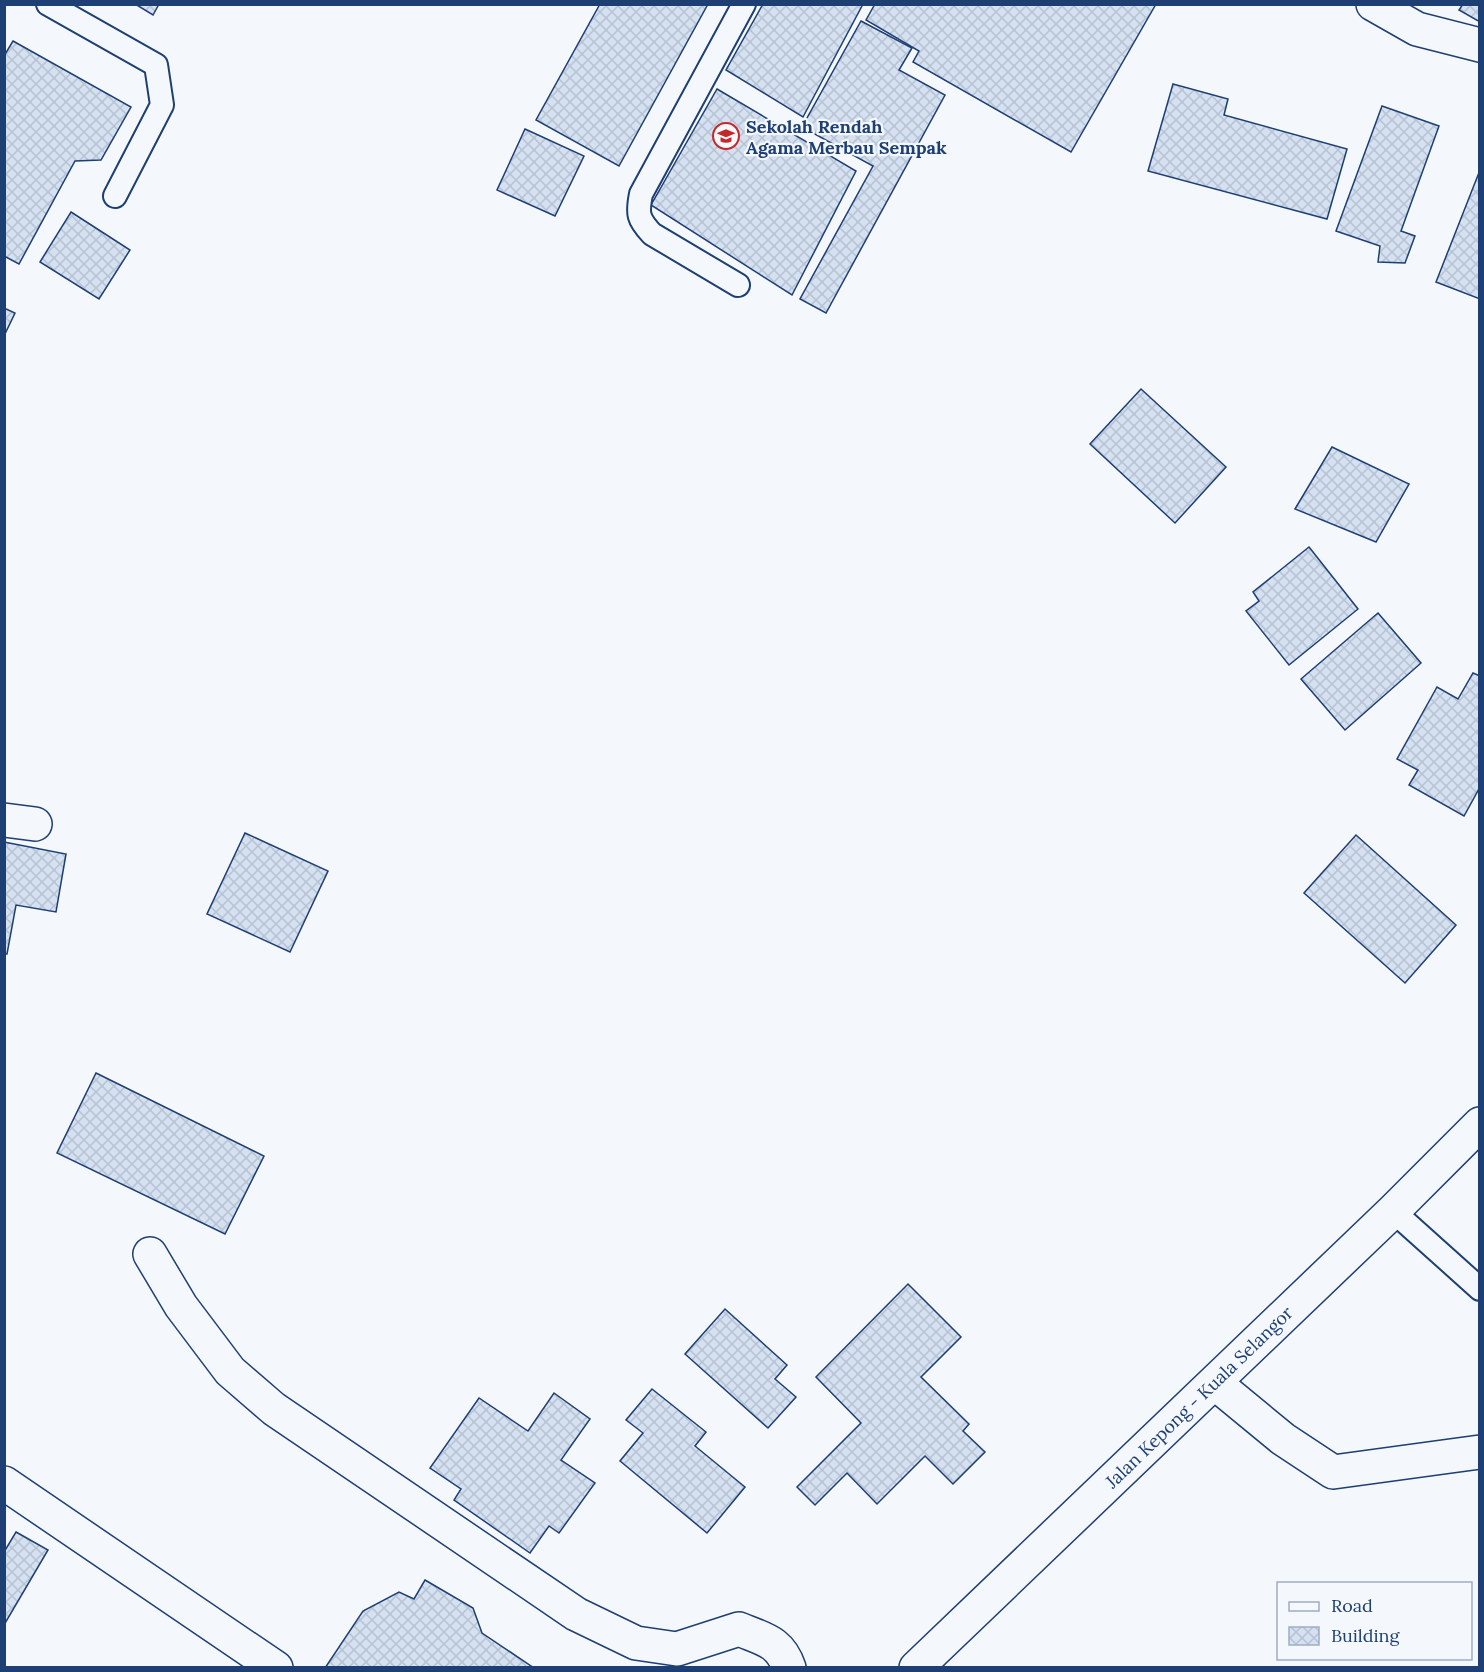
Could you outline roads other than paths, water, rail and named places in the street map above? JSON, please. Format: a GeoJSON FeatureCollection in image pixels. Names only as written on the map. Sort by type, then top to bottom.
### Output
{"type":"FeatureCollection","features":[{"type":"Feature","properties":{"kind":"main road"},"geometry":{"type":"LineString","coordinates":[[1373,4],[1417,28],[1479,45]]}},
{"type":"Feature","properties":{"kind":"main road","name":"Jalan Kepong - Kuala Selangor"},"geometry":{"type":"LineString","coordinates":[[916,1668],[1215,1383],[1393,1211],[1479,1124]]}},
{"type":"Feature","properties":{"kind":"main road"},"geometry":{"type":"LineString","coordinates":[[150,1254],[181,1306],[230,1371],[274,1409],[576,1614],[636,1643],[677,1649],[740,1629],[772,1642],[784,1654],[789,1668]]}},
{"type":"Feature","properties":{"kind":"main road"},"geometry":{"type":"LineString","coordinates":[[1215,1383],[1283,1439],[1333,1472],[1479,1452]]}},
{"type":"Feature","properties":{"kind":"main road"},"geometry":{"type":"LineString","coordinates":[[4,1483],[276,1668]]}},
{"type":"Feature","properties":{"kind":"lane"},"geometry":{"type":"LineString","coordinates":[[48,4],[156,65],[162,105],[115,196]]}},
{"type":"Feature","properties":{"kind":"lane"},"geometry":{"type":"LineString","coordinates":[[738,285],[652,234],[642,223],[638,209],[641,194],[744,4]]}},
{"type":"Feature","properties":{"kind":"lane"},"geometry":{"type":"LineString","coordinates":[[1393,1211],[1479,1289]]}},
{"type":"Feature","properties":{"kind":"place","name":"Sekolah Rendah Agama Merbau Sempak"},"geometry":{"type":"Point","coordinates":[726,136]}}]}
